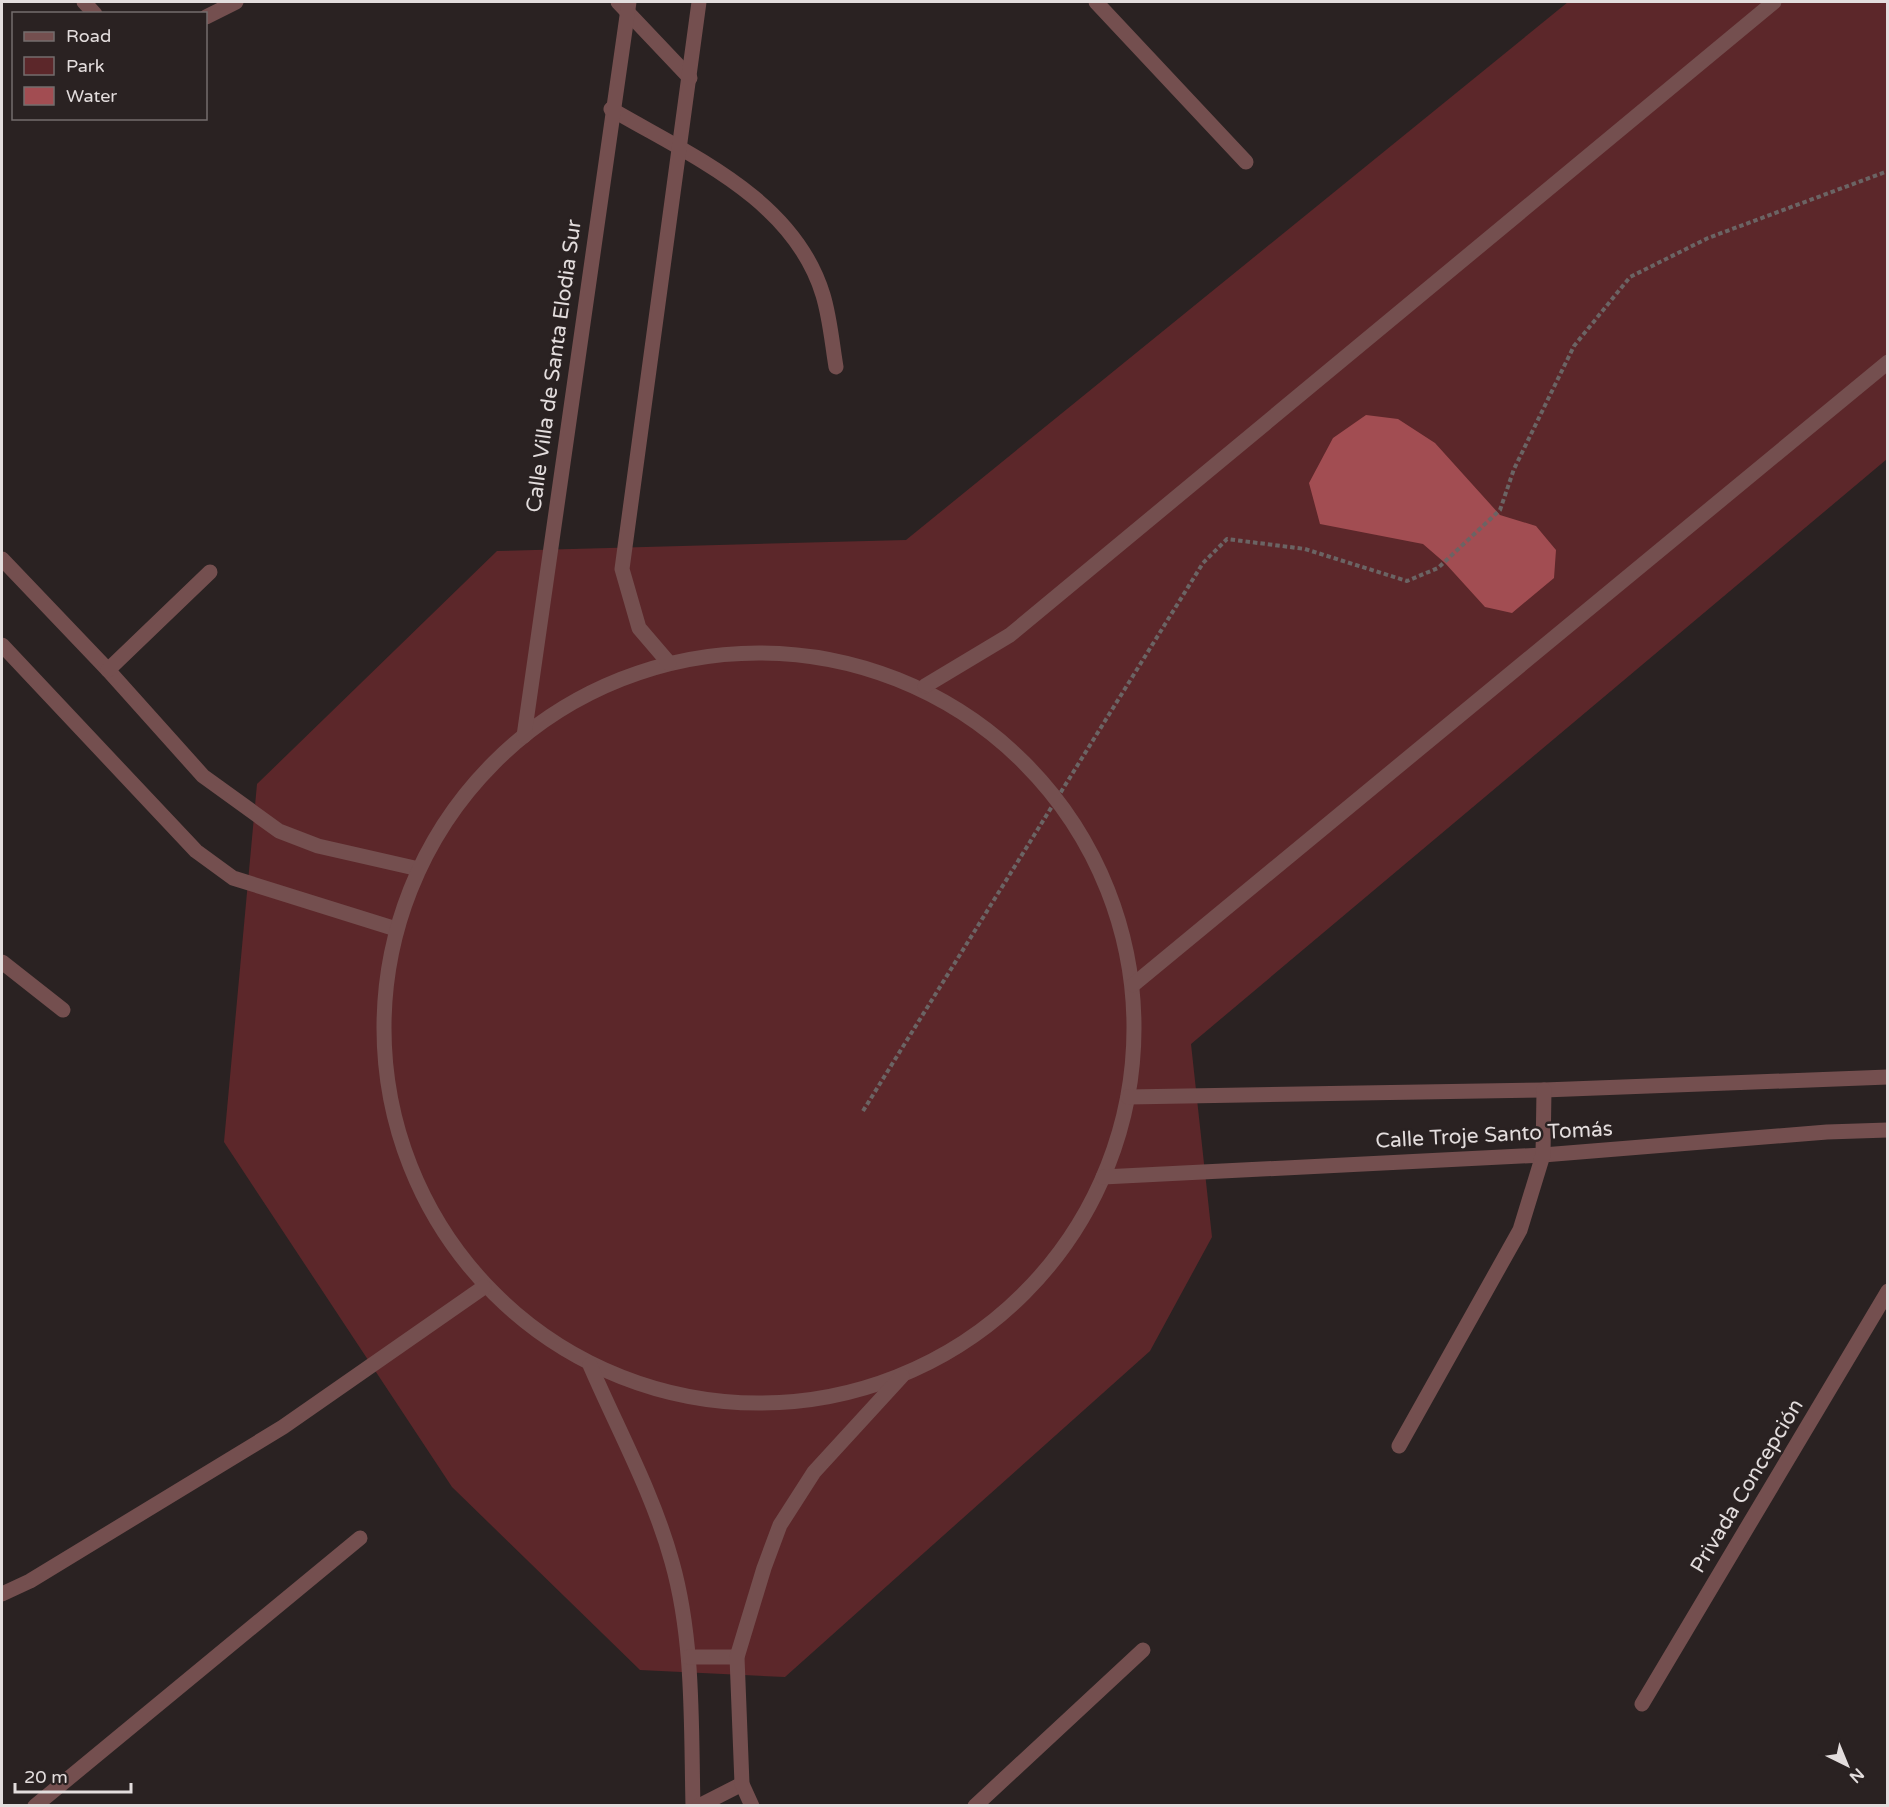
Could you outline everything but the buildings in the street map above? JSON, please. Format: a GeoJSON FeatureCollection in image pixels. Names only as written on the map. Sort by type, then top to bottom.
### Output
{"type":"FeatureCollection","features":[{"type":"Feature","properties":{"kind":"street"},"geometry":{"type":"LineString","coordinates":[[207,16],[236,2]]}},
{"type":"Feature","properties":{"kind":"street"},"geometry":{"type":"LineString","coordinates":[[669,663],[639,628],[622,569],[699,2]]}},
{"type":"Feature","properties":{"kind":"street"},"geometry":{"type":"LineString","coordinates":[[1096,2],[1246,162]]}},
{"type":"Feature","properties":{"kind":"street"},"geometry":{"type":"LineString","coordinates":[[925,686],[1010,635],[1774,2]]}},
{"type":"Feature","properties":{"kind":"street"},"geometry":{"type":"LineString","coordinates":[[625,5],[690,78]]}},
{"type":"Feature","properties":{"kind":"street","name":"Calle Villa de Santa Elodia Sur"},"geometry":{"type":"LineString","coordinates":[[524,736],[625,5]]}},
{"type":"Feature","properties":{"kind":"street"},"geometry":{"type":"LineString","coordinates":[[611,110],[741,186],[780,221],[804,255],[823,294],[837,367]]}},
{"type":"Feature","properties":{"kind":"street"},"geometry":{"type":"LineString","coordinates":[[1133,985],[1887,362]]}},
{"type":"Feature","properties":{"kind":"street"},"geometry":{"type":"LineString","coordinates":[[2,560],[108,670],[203,776],[279,831],[318,846],[418,869]]}},
{"type":"Feature","properties":{"kind":"street"},"geometry":{"type":"LineString","coordinates":[[108,670],[210,572]]}},
{"type":"Feature","properties":{"kind":"street"},"geometry":{"type":"LineString","coordinates":[[2,645],[196,851],[233,878],[396,929]]}},
{"type":"Feature","properties":{"kind":"street"},"geometry":{"type":"LineString","coordinates":[[741,652],[813,655],[883,672],[925,686],[996,734],[1039,775],[1074,821],[1103,872],[1122,927],[1133,985],[1135,1041],[1128,1097],[1103,1177],[1068,1240],[1022,1295],[966,1341],[903,1375],[841,1395],[777,1403],[756,1403],[713,1401],[649,1389],[590,1365],[526,1325],[484,1287],[437,1225],[409,1170],[391,1111],[383,1051],[385,989],[396,929],[418,869],[464,796],[524,736],[568,704],[608,685],[669,663],[741,652]]}},
{"type":"Feature","properties":{"kind":"street"},"geometry":{"type":"LineString","coordinates":[[2,962],[63,1010]]}},
{"type":"Feature","properties":{"kind":"street","name":"Calle Troje Santo Tomás"},"geometry":{"type":"LineString","coordinates":[[1128,1097],[1544,1090],[1887,1077]]}},
{"type":"Feature","properties":{"kind":"street"},"geometry":{"type":"LineString","coordinates":[[1399,1446],[1520,1230],[1543,1155],[1544,1090]]}},
{"type":"Feature","properties":{"kind":"street","name":"Calle Troje Santo Tomás"},"geometry":{"type":"LineString","coordinates":[[1103,1177],[1543,1155],[1827,1132],[1887,1130]]}},
{"type":"Feature","properties":{"kind":"street"},"geometry":{"type":"LineString","coordinates":[[2,1594],[30,1581],[283,1427],[484,1287]]}},
{"type":"Feature","properties":{"kind":"street","name":"Privada Concepción"},"geometry":{"type":"LineString","coordinates":[[1642,1704],[1887,1291]]}},
{"type":"Feature","properties":{"kind":"street"},"geometry":{"type":"LineString","coordinates":[[590,1365],[654,1506],[672,1563],[689,1658],[693,1806]]}},
{"type":"Feature","properties":{"kind":"street"},"geometry":{"type":"LineString","coordinates":[[752,1806],[742,1784],[737,1657],[764,1568],[780,1525],[814,1472],[903,1375]]}},
{"type":"Feature","properties":{"kind":"street"},"geometry":{"type":"LineString","coordinates":[[35,1806],[360,1538]]}},
{"type":"Feature","properties":{"kind":"street"},"geometry":{"type":"LineString","coordinates":[[975,1806],[1143,1650]]}},
{"type":"Feature","properties":{"kind":"street"},"geometry":{"type":"LineString","coordinates":[[689,1658],[737,1657]]}},
{"type":"Feature","properties":{"kind":"street"},"geometry":{"type":"LineString","coordinates":[[699,1806],[742,1784]]}},
{"type":"Feature","properties":{"kind":"path"},"geometry":{"type":"LineString","coordinates":[[863,1111],[1203,564],[1227,539],[1305,549],[1407,581],[1438,568],[1500,510],[1514,469],[1574,346],[1630,277],[1708,238],[1887,171]]}},
{"type":"Feature","properties":{"kind":"green space"},"geometry":{"type":"Polygon","coordinates":[[[1568,2],[1887,2],[1887,459],[1191,1044],[1212,1237],[1150,1351],[785,1677],[640,1670],[452,1487],[224,1142],[257,784],[497,551],[906,540],[1568,2]]]}},
{"type":"Feature","properties":{"kind":"water"},"geometry":{"type":"Polygon","coordinates":[[[1366,415],[1398,419],[1435,443],[1500,515],[1536,526],[1556,550],[1554,578],[1512,613],[1485,607],[1445,563],[1423,544],[1320,524],[1309,483],[1333,438],[1366,415]]]}}]}
